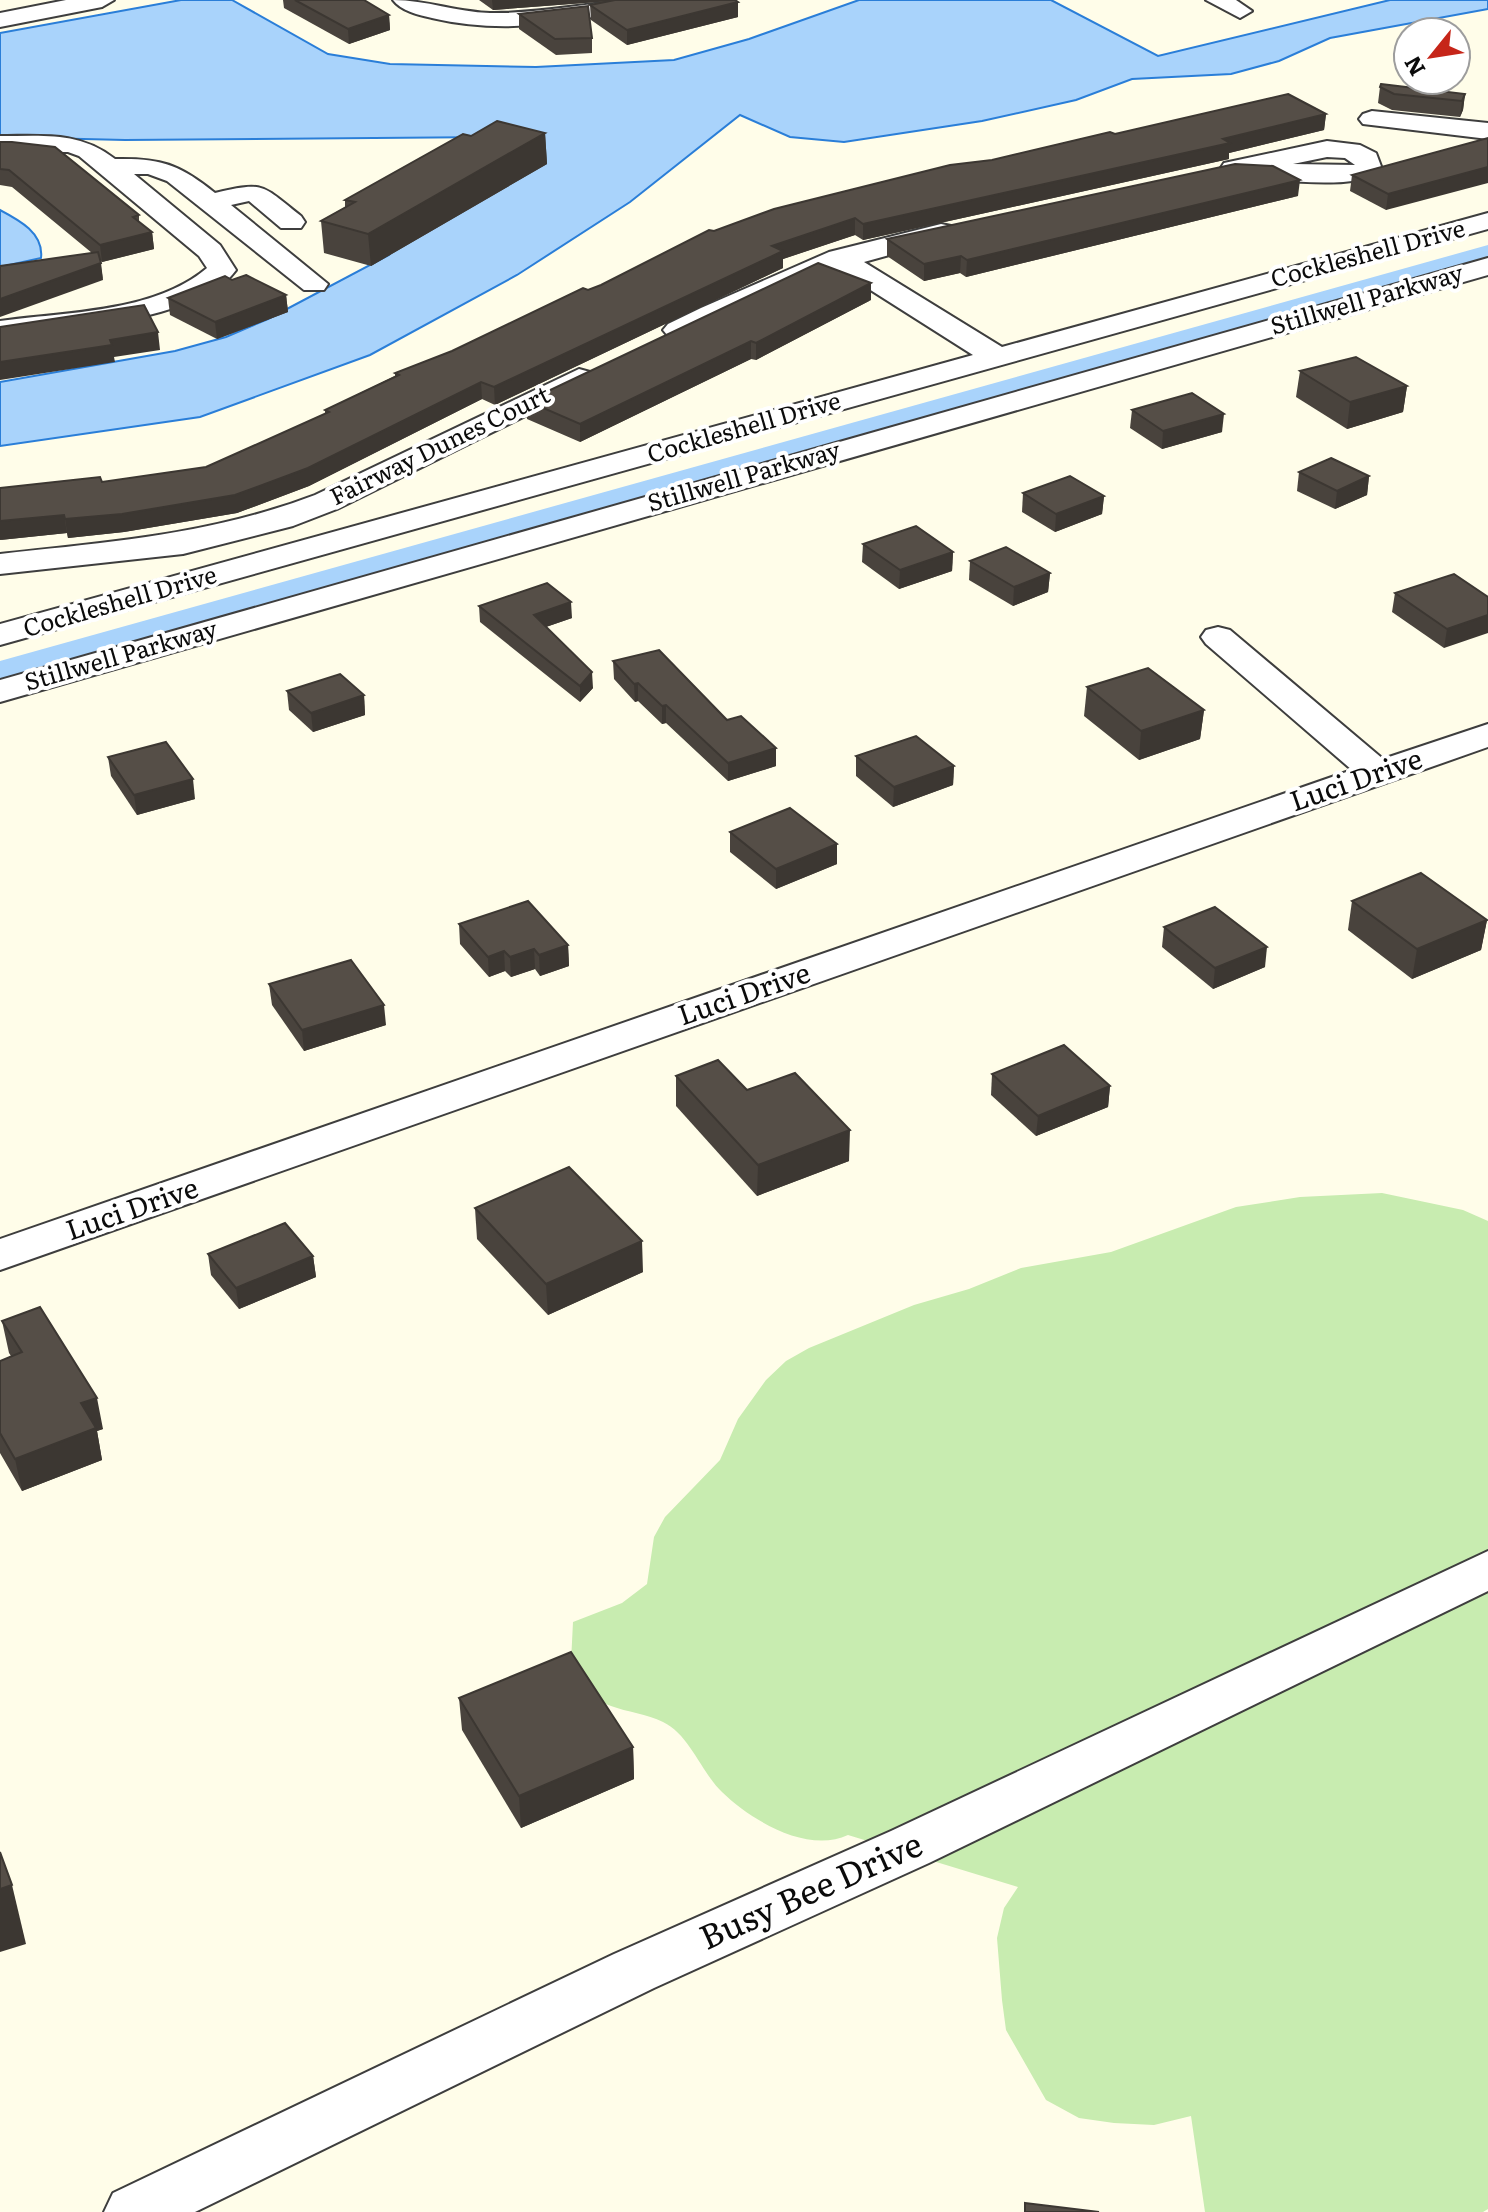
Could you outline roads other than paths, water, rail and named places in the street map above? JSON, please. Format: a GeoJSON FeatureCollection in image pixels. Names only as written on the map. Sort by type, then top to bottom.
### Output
{"type":"FeatureCollection","features":[{"type":"Feature","properties":{"kind":"street"},"geometry":{"type":"LineString","coordinates":[[7,0],[27,14]]}},
{"type":"Feature","properties":{"kind":"street"},"geometry":{"type":"LineString","coordinates":[[0,20],[102,0]]}},
{"type":"Feature","properties":{"kind":"street"},"geometry":{"type":"LineString","coordinates":[[405,0],[444,15],[509,18],[575,14],[638,0]]}},
{"type":"Feature","properties":{"kind":"street"},"geometry":{"type":"LineString","coordinates":[[1218,0],[1240,11]]}},
{"type":"Feature","properties":{"kind":"street"},"geometry":{"type":"LineString","coordinates":[[1372,119],[1488,131]]}},
{"type":"Feature","properties":{"kind":"street"},"geometry":{"type":"LineString","coordinates":[[0,144],[71,144],[88,150],[210,251],[222,270],[214,280],[154,304],[0,330]]}},
{"type":"Feature","properties":{"kind":"street"},"geometry":{"type":"LineString","coordinates":[[109,167],[164,168],[314,284]]}},
{"type":"Feature","properties":{"kind":"street"},"geometry":{"type":"LineString","coordinates":[[1203,175],[1233,169]]}},
{"type":"Feature","properties":{"kind":"street"},"geometry":{"type":"LineString","coordinates":[[210,202],[254,192],[291,222]]}},
{"type":"Feature","properties":{"kind":"street","name":"Cockleshell Drive"},"geometry":{"type":"LineString","coordinates":[[0,635],[1488,221]]}},
{"type":"Feature","properties":{"kind":"street"},"geometry":{"type":"LineString","coordinates":[[654,342],[783,280],[839,258],[970,225]]}},
{"type":"Feature","properties":{"kind":"street"},"geometry":{"type":"LineString","coordinates":[[839,258],[997,357]]}},
{"type":"Feature","properties":{"kind":"street","name":"Stillwell Parkway"},"geometry":{"type":"LineString","coordinates":[[0,691],[1488,266]]}},
{"type":"Feature","properties":{"kind":"street","name":"Fairway Dunes Court"},"geometry":{"type":"LineString","coordinates":[[0,564],[145,550],[220,536],[282,519],[326,502],[611,363]]}},
{"type":"Feature","properties":{"kind":"street"},"geometry":{"type":"LineString","coordinates":[[1218,637],[1377,773]]}},
{"type":"Feature","properties":{"kind":"street","name":"Luci Drive"},"geometry":{"type":"LineString","coordinates":[[0,1255],[1488,735]]}},
{"type":"Feature","properties":{"kind":"street","name":"Busy Bee Drive"},"geometry":{"type":"LineString","coordinates":[[134,2212],[634,1971],[910,1847],[1488,1569]]}},
{"type":"Feature","properties":{"kind":"water"},"geometry":{"type":"Polygon","coordinates":[[[181,0],[232,0],[328,54],[390,64],[536,67],[674,60],[749,39],[859,0],[1051,0],[1158,56],[1390,0],[1488,0],[1488,9],[1450,16],[1392,16],[1392,27],[1330,38],[1279,61],[1231,74],[1132,79],[1076,100],[982,121],[844,142],[790,137],[740,115],[630,202],[517,275],[370,355],[200,417],[0,446],[0,382],[175,351],[226,337],[268,319],[389,255],[493,137],[125,140],[0,137],[0,33],[181,0]]]}},
{"type":"Feature","properties":{"kind":"water"},"geometry":{"type":"Polygon","coordinates":[[[0,210],[29,228],[39,241],[41,258],[0,267],[0,210]]]}},
{"type":"Feature","properties":{"kind":"waterway"},"geometry":{"type":"LineString","coordinates":[[0,670],[1488,252]]}}]}
